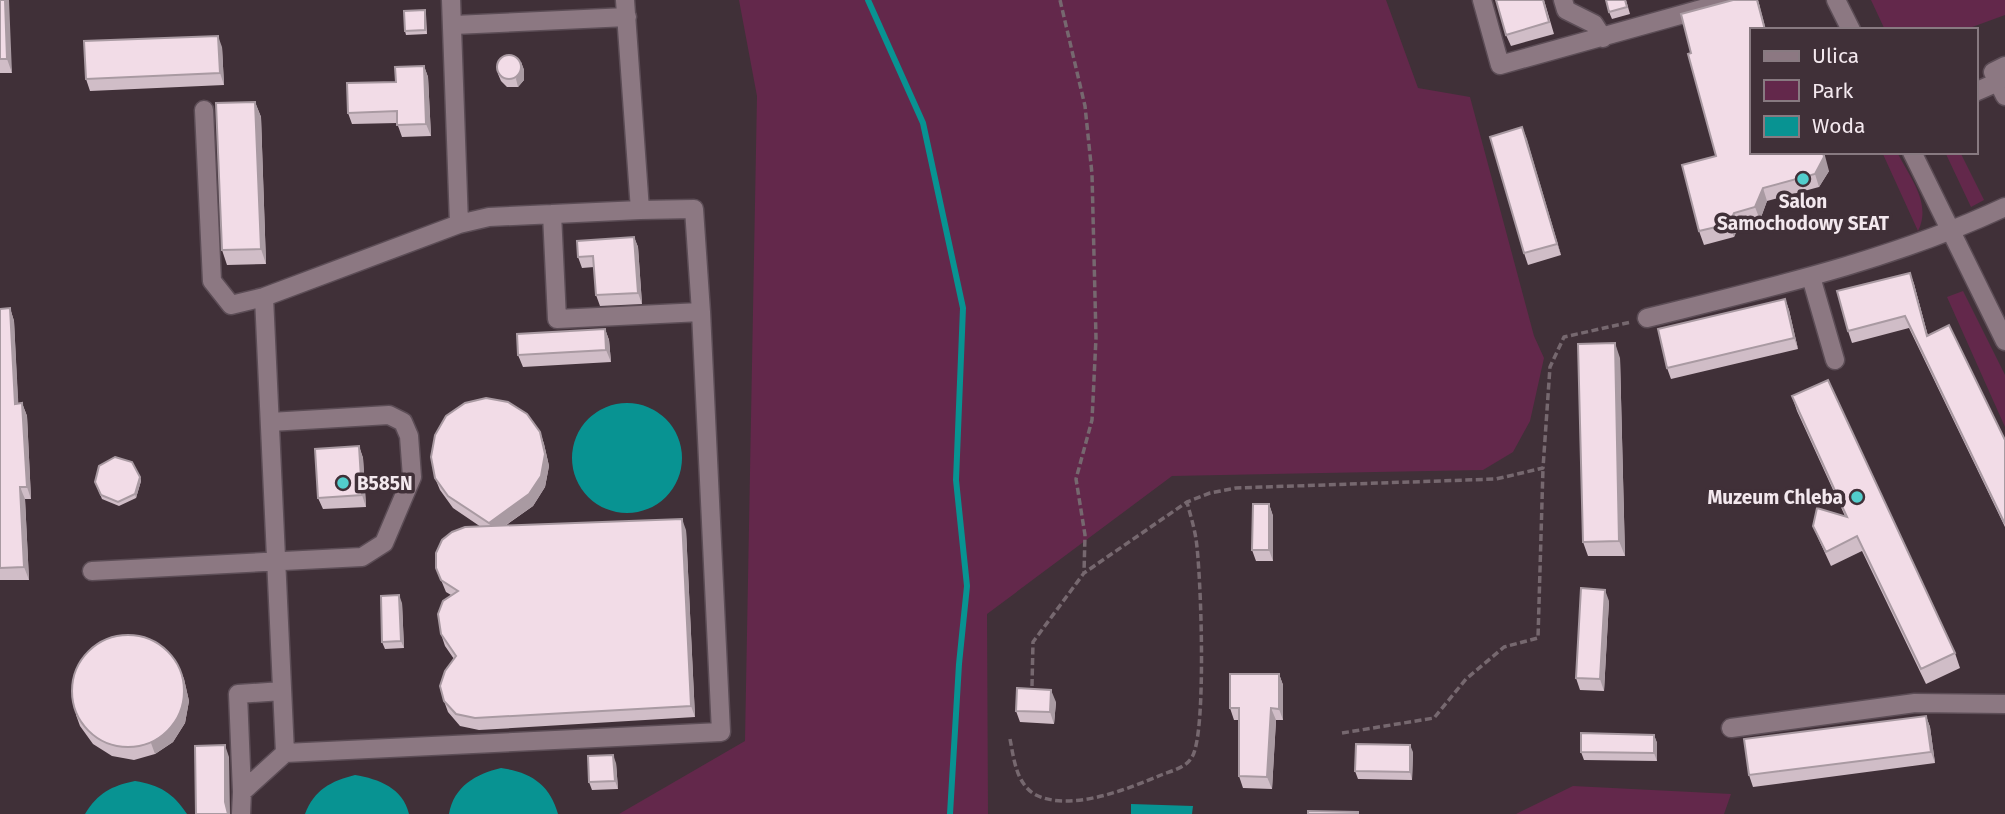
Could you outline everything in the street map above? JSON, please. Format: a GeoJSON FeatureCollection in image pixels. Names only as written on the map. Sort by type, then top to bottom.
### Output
{"type":"FeatureCollection","features":[{"type":"Feature","properties":{"kind":"street"},"geometry":{"type":"LineString","coordinates":[[452,0],[459,224]]}},
{"type":"Feature","properties":{"kind":"street"},"geometry":{"type":"LineString","coordinates":[[1482,0],[1500,65],[1734,0]]}},
{"type":"Feature","properties":{"kind":"street"},"geometry":{"type":"LineString","coordinates":[[1563,0],[1566,10],[1594,23],[1603,38]]}},
{"type":"Feature","properties":{"kind":"street"},"geometry":{"type":"LineString","coordinates":[[1836,0],[1850,28]]}},
{"type":"Feature","properties":{"kind":"street"},"geometry":{"type":"LineString","coordinates":[[454,24],[626,8],[640,210]]}},
{"type":"Feature","properties":{"kind":"street"},"geometry":{"type":"LineString","coordinates":[[1977,91],[2003,81]]}},
{"type":"Feature","properties":{"kind":"street"},"geometry":{"type":"LineString","coordinates":[[204,110],[212,281],[231,305],[264,297],[459,224],[489,217],[694,209],[701,312],[720,732],[285,754],[242,792]]}},
{"type":"Feature","properties":{"kind":"street"},"geometry":{"type":"LineString","coordinates":[[1913,154],[2005,341]]}},
{"type":"Feature","properties":{"kind":"street"},"geometry":{"type":"LineString","coordinates":[[1647,318],[1811,277],[1951,232],[2005,207]]}},
{"type":"Feature","properties":{"kind":"street"},"geometry":{"type":"LineString","coordinates":[[552,214],[557,319],[701,312]]}},
{"type":"Feature","properties":{"kind":"street"},"geometry":{"type":"LineString","coordinates":[[1811,277],[1835,360]]}},
{"type":"Feature","properties":{"kind":"street"},"geometry":{"type":"LineString","coordinates":[[264,297],[285,754]]}},
{"type":"Feature","properties":{"kind":"street"},"geometry":{"type":"LineString","coordinates":[[92,571],[362,557],[384,543],[412,477],[409,436],[403,422],[389,415],[270,422]]}},
{"type":"Feature","properties":{"kind":"street"},"geometry":{"type":"LineString","coordinates":[[241,814],[238,694],[282,691]]}},
{"type":"Feature","properties":{"kind":"street"},"geometry":{"type":"LineString","coordinates":[[1731,727],[1915,703],[2005,704]]}},
{"type":"Feature","properties":{"kind":"path"},"geometry":{"type":"LineString","coordinates":[[1060,0],[1085,106],[1092,174],[1095,365],[1092,420],[1076,479],[1085,535],[1084,573]]}},
{"type":"Feature","properties":{"kind":"path"},"geometry":{"type":"LineString","coordinates":[[1342,733],[1434,718],[1466,679],[1504,647],[1538,638],[1543,468],[1550,367],[1564,337],[1647,318]]}},
{"type":"Feature","properties":{"kind":"path"},"geometry":{"type":"LineString","coordinates":[[1032,686],[1033,642],[1084,573],[1187,502],[1210,493],[1236,488],[1496,479],[1543,468]]}},
{"type":"Feature","properties":{"kind":"path"},"geometry":{"type":"LineString","coordinates":[[1010,739],[1017,774],[1036,794],[1070,800],[1106,796],[1139,785],[1186,765],[1194,756],[1201,713],[1200,610],[1196,539],[1187,502]]}},
{"type":"Feature","properties":{"kind":"green space"},"geometry":{"type":"Polygon","coordinates":[[[739,0],[1386,0],[1418,88],[1470,97],[1534,336],[1544,358],[1530,421],[1513,452],[1483,470],[1172,476],[987,614],[988,814],[619,814],[745,741],[757,96],[739,0]]]}},
{"type":"Feature","properties":{"kind":"green space"},"geometry":{"type":"Polygon","coordinates":[[[1871,0],[2005,0],[2005,15],[1969,28],[1884,28],[1871,0]]]}},
{"type":"Feature","properties":{"kind":"green space"},"geometry":{"type":"Polygon","coordinates":[[[1883,154],[1898,154],[1918,191],[1922,221],[1918,231],[1883,154]]]}},
{"type":"Feature","properties":{"kind":"green space"},"geometry":{"type":"Polygon","coordinates":[[[1946,154],[1961,154],[1984,200],[1971,207],[1946,154]]]}},
{"type":"Feature","properties":{"kind":"green space"},"geometry":{"type":"Polygon","coordinates":[[[1963,291],[2005,375],[2005,427],[1947,297],[1963,291]]]}},
{"type":"Feature","properties":{"kind":"green space"},"geometry":{"type":"Polygon","coordinates":[[[1573,786],[1731,794],[1724,814],[1516,814],[1573,786]]]}},
{"type":"Feature","properties":{"kind":"water"},"geometry":{"type":"Polygon","coordinates":[[[627,403],[648,407],[666,419],[678,437],[682,458],[678,479],[666,497],[648,509],[627,513],[606,509],[588,497],[576,479],[572,458],[576,437],[588,419],[606,407],[627,403]]]}},
{"type":"Feature","properties":{"kind":"water"},"geometry":{"type":"Polygon","coordinates":[[[501,768],[530,776],[537,781],[550,795],[558,814],[449,814],[461,789],[475,778],[501,768]]]}},
{"type":"Feature","properties":{"kind":"water"},"geometry":{"type":"Polygon","coordinates":[[[355,775],[381,782],[396,791],[409,814],[305,814],[313,799],[324,788],[355,775]]]}},
{"type":"Feature","properties":{"kind":"water"},"geometry":{"type":"Polygon","coordinates":[[[135,781],[165,791],[187,814],[85,814],[106,792],[135,781]]]}},
{"type":"Feature","properties":{"kind":"water"},"geometry":{"type":"Polygon","coordinates":[[[1131,804],[1193,806],[1192,814],[1131,814],[1131,804]]]}},
{"type":"Feature","properties":{"kind":"building"},"geometry":{"type":"Polygon","coordinates":[[[0,0],[5,0],[7,59],[0,59],[0,0]]]}},
{"type":"Feature","properties":{"kind":"building"},"geometry":{"type":"Polygon","coordinates":[[[1496,0],[1543,0],[1549,22],[1506,35],[1496,0]]]}},
{"type":"Feature","properties":{"kind":"building"},"geometry":{"type":"Polygon","coordinates":[[[1606,0],[1625,0],[1627,7],[1609,12],[1606,0]]]}},
{"type":"Feature","properties":{"kind":"building"},"geometry":{"type":"Polygon","coordinates":[[[1733,0],[1757,0],[1764,28],[1750,28],[1750,154],[1823,154],[1824,157],[1815,174],[1763,188],[1755,207],[1734,213],[1729,224],[1699,231],[1682,165],[1716,156],[1688,54],[1691,53],[1681,14],[1733,0]]]}},
{"type":"Feature","properties":{"kind":"building"},"geometry":{"type":"Polygon","coordinates":[[[425,10],[425,30],[405,31],[404,11],[425,10]]]}},
{"type":"Feature","properties":{"kind":"building"},"geometry":{"type":"Polygon","coordinates":[[[218,36],[220,73],[86,79],[84,41],[218,36]]]}},
{"type":"Feature","properties":{"kind":"building"},"geometry":{"type":"Polygon","coordinates":[[[504,55],[514,55],[521,62],[521,72],[514,79],[504,79],[497,72],[497,62],[504,55]]]}},
{"type":"Feature","properties":{"kind":"building"},"geometry":{"type":"Polygon","coordinates":[[[424,66],[426,124],[397,125],[397,111],[348,113],[347,83],[396,82],[395,67],[424,66]]]}},
{"type":"Feature","properties":{"kind":"building"},"geometry":{"type":"Polygon","coordinates":[[[255,102],[261,249],[222,250],[216,103],[255,102]]]}},
{"type":"Feature","properties":{"kind":"building"},"geometry":{"type":"Polygon","coordinates":[[[1522,127],[1557,244],[1524,253],[1490,137],[1522,127]]]}},
{"type":"Feature","properties":{"kind":"building"},"geometry":{"type":"Polygon","coordinates":[[[634,237],[638,293],[596,295],[593,256],[578,257],[577,241],[634,237]]]}},
{"type":"Feature","properties":{"kind":"building"},"geometry":{"type":"Polygon","coordinates":[[[1910,273],[1927,336],[1949,325],[2005,440],[2005,524],[1905,316],[1848,331],[1837,291],[1910,273]]]}},
{"type":"Feature","properties":{"kind":"building"},"geometry":{"type":"Polygon","coordinates":[[[1785,299],[1794,338],[1667,368],[1658,329],[1785,299]]]}},
{"type":"Feature","properties":{"kind":"building"},"geometry":{"type":"Polygon","coordinates":[[[10,308],[15,404],[22,403],[27,487],[20,487],[24,567],[0,568],[0,309],[10,308]]]}},
{"type":"Feature","properties":{"kind":"building"},"geometry":{"type":"Polygon","coordinates":[[[605,329],[606,350],[518,355],[517,334],[605,329]]]}},
{"type":"Feature","properties":{"kind":"building"},"geometry":{"type":"Polygon","coordinates":[[[1615,343],[1619,541],[1583,542],[1578,344],[1615,343]]]}},
{"type":"Feature","properties":{"kind":"building"},"geometry":{"type":"Polygon","coordinates":[[[1828,380],[1955,653],[1921,669],[1857,536],[1826,552],[1813,526],[1817,508],[1847,517],[1792,396],[1828,380]]]}},
{"type":"Feature","properties":{"kind":"building"},"geometry":{"type":"Polygon","coordinates":[[[486,398],[508,402],[527,414],[540,432],[545,454],[541,476],[529,494],[489,523],[448,496],[435,478],[431,457],[435,435],[446,416],[465,403],[486,398]]]}},
{"type":"Feature","properties":{"kind":"building","name":"B585N"},"geometry":{"type":"Polygon","coordinates":[[[359,446],[362,495],[318,498],[315,449],[359,446]]]}},
{"type":"Feature","properties":{"kind":"building"},"geometry":{"type":"Polygon","coordinates":[[[115,457],[132,462],[140,477],[135,494],[118,502],[101,495],[95,482],[99,466],[115,457]]]}},
{"type":"Feature","properties":{"kind":"building"},"geometry":{"type":"Polygon","coordinates":[[[1253,504],[1269,504],[1269,550],[1252,550],[1253,504]]]}},
{"type":"Feature","properties":{"kind":"building"},"geometry":{"type":"Polygon","coordinates":[[[682,519],[691,706],[475,718],[456,714],[444,701],[440,686],[445,671],[456,656],[441,634],[438,614],[443,601],[458,591],[441,580],[436,568],[436,553],[442,540],[452,532],[465,527],[682,519]]]}},
{"type":"Feature","properties":{"kind":"building"},"geometry":{"type":"Polygon","coordinates":[[[1581,588],[1605,590],[1600,679],[1576,678],[1581,588]]]}},
{"type":"Feature","properties":{"kind":"building"},"geometry":{"type":"Polygon","coordinates":[[[399,595],[401,641],[382,642],[381,596],[399,595]]]}},
{"type":"Feature","properties":{"kind":"building"},"geometry":{"type":"Polygon","coordinates":[[[128,635],[150,639],[168,651],[180,669],[184,691],[180,713],[168,731],[150,743],[128,747],[106,743],[88,731],[76,713],[72,691],[76,669],[88,651],[106,639],[128,635]]]}},
{"type":"Feature","properties":{"kind":"building"},"geometry":{"type":"Polygon","coordinates":[[[1230,674],[1279,674],[1279,709],[1271,708],[1267,777],[1239,776],[1239,708],[1230,708],[1230,674]]]}},
{"type":"Feature","properties":{"kind":"building"},"geometry":{"type":"Polygon","coordinates":[[[1017,688],[1051,690],[1050,712],[1016,711],[1017,688]]]}},
{"type":"Feature","properties":{"kind":"building"},"geometry":{"type":"Polygon","coordinates":[[[1926,716],[1931,752],[1749,775],[1744,739],[1926,716]]]}},
{"type":"Feature","properties":{"kind":"building"},"geometry":{"type":"Polygon","coordinates":[[[1581,733],[1654,735],[1654,753],[1581,752],[1581,733]]]}},
{"type":"Feature","properties":{"kind":"building"},"geometry":{"type":"Polygon","coordinates":[[[1356,744],[1410,745],[1410,772],[1355,771],[1356,744]]]}},
{"type":"Feature","properties":{"kind":"building"},"geometry":{"type":"Polygon","coordinates":[[[225,745],[225,802],[228,814],[196,814],[195,746],[225,745]]]}},
{"type":"Feature","properties":{"kind":"building"},"geometry":{"type":"Polygon","coordinates":[[[613,755],[615,781],[589,782],[588,756],[613,755]]]}},
{"type":"Feature","properties":{"kind":"building"},"geometry":{"type":"Polygon","coordinates":[[[1308,811],[1358,812],[1358,814],[1308,814],[1308,811]]]}},
{"type":"Feature","properties":{"kind":"waterway"},"geometry":{"type":"LineString","coordinates":[[868,0],[923,123],[963,308],[956,480],[967,586],[959,664],[950,814]]}},
{"type":"Feature","properties":{"kind":"place","name":"Salon Samochodowy SEAT"},"geometry":{"type":"Point","coordinates":[1803,179]}},
{"type":"Feature","properties":{"kind":"place","name":"B585N"},"geometry":{"type":"Point","coordinates":[343,483]}},
{"type":"Feature","properties":{"kind":"place","name":"Muzeum Chleba"},"geometry":{"type":"Point","coordinates":[1857,497]}}]}
